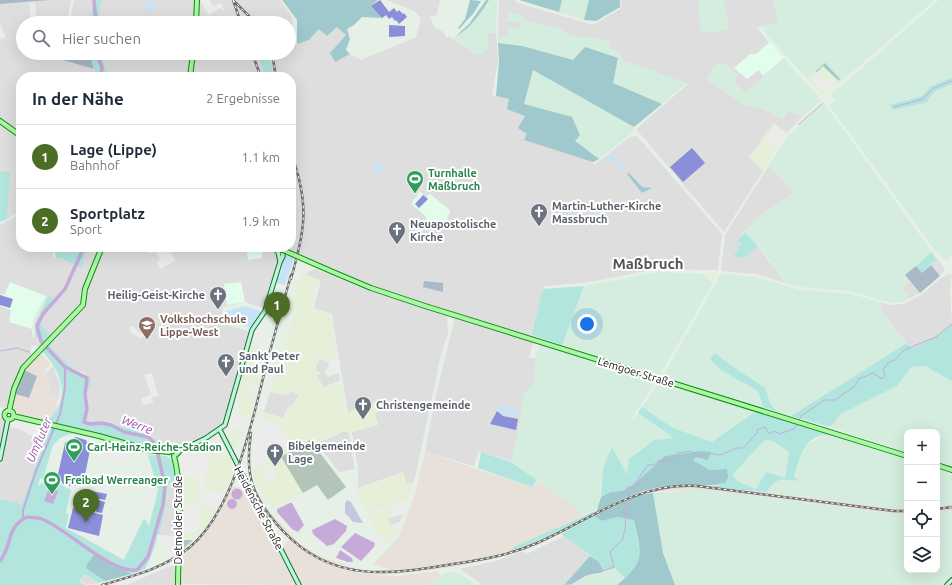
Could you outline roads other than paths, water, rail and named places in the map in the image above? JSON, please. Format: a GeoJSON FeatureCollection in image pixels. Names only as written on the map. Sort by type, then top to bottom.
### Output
{"type":"FeatureCollection","features":[{"type":"Feature","properties":{"kind":"main road"},"geometry":{"type":"LineString","coordinates":[[196,16],[197,0]]}},
{"type":"Feature","properties":{"kind":"main road"},"geometry":{"type":"LineString","coordinates":[[191,72],[192,60]]}},
{"type":"Feature","properties":{"kind":"main road"},"geometry":{"type":"LineString","coordinates":[[0,121],[16,132]]}},
{"type":"Feature","properties":{"kind":"main road"},"geometry":{"type":"LineString","coordinates":[[8,419],[4,414],[9,411],[19,374],[83,305],[85,289],[100,252]]}},
{"type":"Feature","properties":{"kind":"main road"},"geometry":{"type":"LineString","coordinates":[[278,252],[280,259]]}},
{"type":"Feature","properties":{"kind":"main road"},"geometry":{"type":"LineString","coordinates":[[169,452],[170,455],[174,456],[178,452],[220,430],[226,424],[252,330],[265,311],[282,252]]}},
{"type":"Feature","properties":{"kind":"main road","name":"Lemgoer Straße"},"geometry":{"type":"LineString","coordinates":[[290,252],[366,286],[904,455]]}},
{"type":"Feature","properties":{"kind":"main road"},"geometry":{"type":"LineString","coordinates":[[9,411],[13,416],[154,451],[169,452],[173,448],[178,452]]}},
{"type":"Feature","properties":{"kind":"main road"},"geometry":{"type":"LineString","coordinates":[[0,459],[8,419],[13,416]]}},
{"type":"Feature","properties":{"kind":"main road","name":"Heidensche Straße"},"geometry":{"type":"LineString","coordinates":[[220,430],[299,585]]}},
{"type":"Feature","properties":{"kind":"main road","name":"Detmolder Straße"},"geometry":{"type":"LineString","coordinates":[[174,456],[177,466],[179,503],[178,585]]}},
{"type":"Feature","properties":{"kind":"main road"},"geometry":{"type":"LineString","coordinates":[[940,466],[952,470]]}},
{"type":"Feature","properties":{"kind":"main road"},"geometry":{"type":"LineString","coordinates":[[947,585],[952,580]]}},
{"type":"Feature","properties":{"kind":"waterway","name":"Werre"},"geometry":{"type":"LineString","coordinates":[[94,0],[95,16]]}},
{"type":"Feature","properties":{"kind":"waterway","name":"Werre"},"geometry":{"type":"LineString","coordinates":[[99,60],[102,67],[102,72]]}},
{"type":"Feature","properties":{"kind":"waterway"},"geometry":{"type":"LineString","coordinates":[[894,107],[923,99],[934,88],[952,81]]}},
{"type":"Feature","properties":{"kind":"waterway"},"geometry":{"type":"LineString","coordinates":[[798,125],[823,103]]}},
{"type":"Feature","properties":{"kind":"waterway","name":"Werre"},"geometry":{"type":"LineString","coordinates":[[0,561],[7,549],[15,526],[27,517],[40,518],[53,524],[89,550],[114,565],[126,569],[137,570],[148,557],[163,505],[165,486],[156,445],[148,437],[124,432],[111,425],[101,423],[90,424],[84,422],[87,409],[85,394],[87,378],[65,367],[41,341],[37,326],[43,314],[65,289],[82,252]]}},
{"type":"Feature","properties":{"kind":"waterway"},"geometry":{"type":"LineString","coordinates":[[799,420],[801,416],[824,400],[835,400],[854,387],[859,379],[873,373],[882,379],[885,375],[883,370],[888,363],[895,360],[904,350],[936,337],[952,324]]}},
{"type":"Feature","properties":{"kind":"waterway"},"geometry":{"type":"LineString","coordinates":[[0,351],[17,348],[29,352]]}},
{"type":"Feature","properties":{"kind":"waterway","name":"Umfluter"},"geometry":{"type":"LineString","coordinates":[[23,519],[23,510],[36,471],[60,414],[65,388],[65,367]]}},
{"type":"Feature","properties":{"kind":"waterway"},"geometry":{"type":"LineString","coordinates":[[569,585],[591,572],[600,572],[614,567],[610,552],[622,540],[625,530],[626,514],[631,502],[627,488],[633,486],[648,465],[654,465],[658,461],[672,459],[678,453],[691,451],[699,457],[709,453],[719,455],[733,449],[744,447],[757,433],[757,430],[765,427],[769,434],[774,431],[779,434],[794,429],[798,423]]}},
{"type":"Feature","properties":{"kind":"waterway"},"geometry":{"type":"LineString","coordinates":[[626,514],[622,513],[628,504]]}},
{"type":"Feature","properties":{"kind":"railway"},"geometry":{"type":"LineString","coordinates":[[233,0],[249,16]]}},
{"type":"Feature","properties":{"kind":"railway"},"geometry":{"type":"LineString","coordinates":[[233,0],[239,16]]}},
{"type":"Feature","properties":{"kind":"railway"},"geometry":{"type":"LineString","coordinates":[[255,60],[259,72]]}},
{"type":"Feature","properties":{"kind":"railway"},"geometry":{"type":"LineString","coordinates":[[273,60],[275,72]]}},
{"type":"Feature","properties":{"kind":"railway"},"geometry":{"type":"LineString","coordinates":[[291,279],[300,245],[303,216],[301,187],[296,168]]}},
{"type":"Feature","properties":{"kind":"railway"},"geometry":{"type":"LineString","coordinates":[[102,585],[170,561],[190,547],[206,530],[219,510],[230,487],[248,435],[291,275]]}},
{"type":"Feature","properties":{"kind":"railway"},"geometry":{"type":"LineString","coordinates":[[251,433],[249,449],[250,475],[258,498],[264,508],[283,531],[302,548],[321,560],[341,567],[362,571],[406,571],[474,561],[506,554],[557,534],[614,504],[654,490],[675,486],[697,486],[904,511]]}},
{"type":"Feature","properties":{"kind":"railway"},"geometry":{"type":"LineString","coordinates":[[940,509],[952,507]]}},
{"type":"Feature","properties":{"kind":"place","name":"Turnhalle Maßbruch"},"geometry":{"type":"Point","coordinates":[415,194]}},
{"type":"Feature","properties":{"kind":"place","name":"Martin-Luther-Kirche Massbruch"},"geometry":{"type":"Point","coordinates":[539,227]}},
{"type":"Feature","properties":{"kind":"place","name":"Neuapostolische Kirche"},"geometry":{"type":"Point","coordinates":[397,245]}},
{"type":"Feature","properties":{"kind":"place","name":"Heilig-Geist-Kirche"},"geometry":{"type":"Point","coordinates":[218,310]}},
{"type":"Feature","properties":{"kind":"place","name":"Lage (Lippe)"},"geometry":{"type":"Point","coordinates":[277,325]}},
{"type":"Feature","properties":{"kind":"place","name":"Volkshochschule Lippe-West"},"geometry":{"type":"Point","coordinates":[147,340]}},
{"type":"Feature","properties":{"kind":"place","name":"Sankt Peter und Paul"},"geometry":{"type":"Point","coordinates":[226,377]}},
{"type":"Feature","properties":{"kind":"place","name":"Christengemeinde"},"geometry":{"type":"Point","coordinates":[363,420]}},
{"type":"Feature","properties":{"kind":"place","name":"Carl-Heinz-Reiche-Stadion"},"geometry":{"type":"Point","coordinates":[74,462]}},
{"type":"Feature","properties":{"kind":"place","name":"Bibelgemeinde Lage"},"geometry":{"type":"Point","coordinates":[275,467]}},
{"type":"Feature","properties":{"kind":"place","name":"Freibad Werreanger"},"geometry":{"type":"Point","coordinates":[52,495]}},
{"type":"Feature","properties":{"kind":"place","name":"Sportplatz"},"geometry":{"type":"Point","coordinates":[86,522]}},
{"type":"Feature","properties":{"kind":"district","name":"Maßbruch"},"geometry":{"type":"Point","coordinates":[648,264]}}]}
